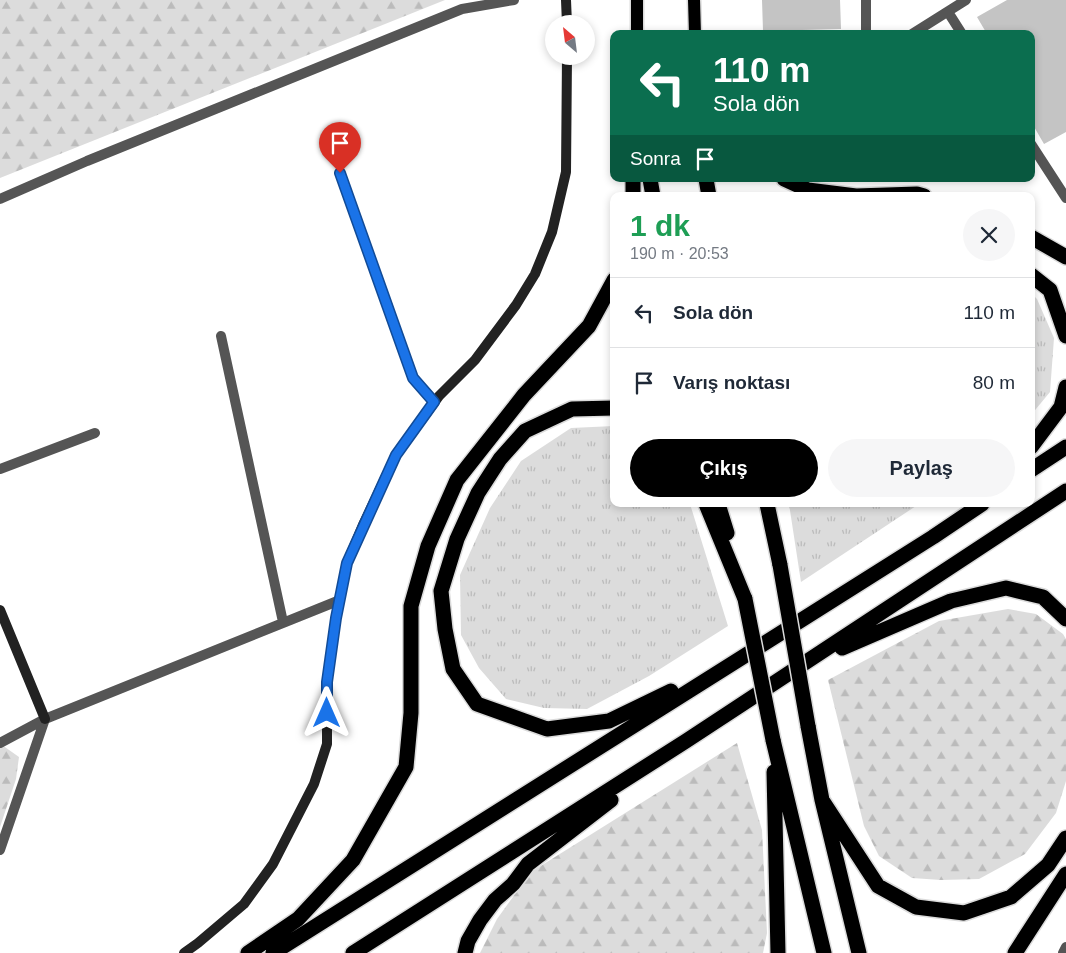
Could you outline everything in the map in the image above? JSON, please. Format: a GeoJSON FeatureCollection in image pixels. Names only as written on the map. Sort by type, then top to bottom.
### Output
{"type":"FeatureCollection","features":[{"type":"Feature","properties":{"kind":"highway"},"geometry":{"type":"LineString","coordinates":[[791,182],[808,190],[824,192]]}},
{"type":"Feature","properties":{"kind":"highway"},"geometry":{"type":"LineString","coordinates":[[1035,239],[1066,256]]}},
{"type":"Feature","properties":{"kind":"highway"},"geometry":{"type":"LineString","coordinates":[[1035,278],[1050,290],[1066,336]]}},
{"type":"Feature","properties":{"kind":"highway"},"geometry":{"type":"LineString","coordinates":[[248,953],[298,919],[353,860],[406,767],[411,712],[411,606],[428,546],[457,480],[524,395],[589,326],[610,287]]}},
{"type":"Feature","properties":{"kind":"highway"},"geometry":{"type":"LineString","coordinates":[[1035,442],[1061,407],[1066,387]]}},
{"type":"Feature","properties":{"kind":"highway"},"geometry":{"type":"LineString","coordinates":[[610,408],[572,409],[525,432],[500,459],[478,493],[457,539],[441,591],[445,629],[453,669],[477,704],[547,728],[609,721],[733,662]]}},
{"type":"Feature","properties":{"kind":"highway"},"geometry":{"type":"LineString","coordinates":[[1035,467],[1066,447]]}},
{"type":"Feature","properties":{"kind":"highway"},"geometry":{"type":"LineString","coordinates":[[353,953],[686,742],[1066,491]]}},
{"type":"Feature","properties":{"kind":"highway"},"geometry":{"type":"LineString","coordinates":[[707,507],[745,599]]}},
{"type":"Feature","properties":{"kind":"highway"},"geometry":{"type":"LineString","coordinates":[[719,507],[745,599],[773,740],[824,953]]}},
{"type":"Feature","properties":{"kind":"highway"},"geometry":{"type":"LineString","coordinates":[[768,507],[780,565],[822,800],[858,953]]}},
{"type":"Feature","properties":{"kind":"highway"},"geometry":{"type":"LineString","coordinates":[[772,507],[780,565]]}},
{"type":"Feature","properties":{"kind":"highway"},"geometry":{"type":"LineString","coordinates":[[933,537],[966,507]]}},
{"type":"Feature","properties":{"kind":"highway"},"geometry":{"type":"LineString","coordinates":[[273,953],[933,537],[978,507]]}},
{"type":"Feature","properties":{"kind":"highway"},"geometry":{"type":"LineString","coordinates":[[804,664],[951,600],[1006,588],[1043,598],[1066,618]]}},
{"type":"Feature","properties":{"kind":"highway"},"geometry":{"type":"LineString","coordinates":[[773,740],[778,953]]}},
{"type":"Feature","properties":{"kind":"highway"},"geometry":{"type":"LineString","coordinates":[[465,953],[468,941],[480,920],[495,900],[512,884],[528,864],[686,742]]}},
{"type":"Feature","properties":{"kind":"highway"},"geometry":{"type":"LineString","coordinates":[[822,800],[878,886],[916,907],[964,913],[1011,897],[1048,865],[1066,838]]}},
{"type":"Feature","properties":{"kind":"highway"},"geometry":{"type":"LineString","coordinates":[[1015,953],[1066,874]]}},
{"type":"Feature","properties":{"kind":"main road"},"geometry":{"type":"LineString","coordinates":[[637,0],[637,30]]}},
{"type":"Feature","properties":{"kind":"main road"},"geometry":{"type":"LineString","coordinates":[[694,0],[695,30]]}},
{"type":"Feature","properties":{"kind":"street"},"geometry":{"type":"LineString","coordinates":[[0,199],[88,161],[462,9],[514,0]]}},
{"type":"Feature","properties":{"kind":"street"},"geometry":{"type":"LineString","coordinates":[[566,0],[567,15]]}},
{"type":"Feature","properties":{"kind":"street"},"geometry":{"type":"LineString","coordinates":[[866,0],[866,30]]}},
{"type":"Feature","properties":{"kind":"street"},"geometry":{"type":"LineString","coordinates":[[919,30],[966,0]]}},
{"type":"Feature","properties":{"kind":"street"},"geometry":{"type":"LineString","coordinates":[[948,12],[959,30]]}},
{"type":"Feature","properties":{"kind":"street"},"geometry":{"type":"LineString","coordinates":[[184,953],[244,904],[273,864],[314,784],[327,744],[327,682],[336,618],[347,563],[396,455],[434,402],[476,360],[516,305],[535,274],[552,232],[566,172],[567,65]]}},
{"type":"Feature","properties":{"kind":"street"},"geometry":{"type":"LineString","coordinates":[[1035,150],[1066,198]]}},
{"type":"Feature","properties":{"kind":"street"},"geometry":{"type":"LineString","coordinates":[[340,173],[413,378],[434,402]]}},
{"type":"Feature","properties":{"kind":"street"},"geometry":{"type":"LineString","coordinates":[[221,336],[283,622]]}},
{"type":"Feature","properties":{"kind":"street"},"geometry":{"type":"LineString","coordinates":[[0,469],[95,433]]}},
{"type":"Feature","properties":{"kind":"street"},"geometry":{"type":"LineString","coordinates":[[0,743],[45,719],[340,600]]}},
{"type":"Feature","properties":{"kind":"street"},"geometry":{"type":"LineString","coordinates":[[0,610],[45,719],[0,850]]}},
{"type":"Feature","properties":{"kind":"street"},"geometry":{"type":"LineString","coordinates":[[1062,953],[1066,947]]}},
{"type":"Feature","properties":{"kind":"green space"},"geometry":{"type":"Polygon","coordinates":[[[0,0],[445,0],[0,178],[0,0]]]}},
{"type":"Feature","properties":{"kind":"green space"},"geometry":{"type":"Polygon","coordinates":[[[1035,297],[1054,338],[1050,392],[1035,410],[1035,297]]]}},
{"type":"Feature","properties":{"kind":"green space"},"geometry":{"type":"Polygon","coordinates":[[[610,426],[610,507],[691,507],[728,626],[649,676],[587,709],[544,708],[506,699],[479,668],[461,635],[460,575],[490,508],[521,461],[571,428],[610,426]]]}},
{"type":"Feature","properties":{"kind":"green space"},"geometry":{"type":"Polygon","coordinates":[[[789,507],[914,507],[801,582],[789,507]]]}},
{"type":"Feature","properties":{"kind":"green space"},"geometry":{"type":"Polygon","coordinates":[[[1008,609],[1036,614],[1063,634],[1066,639],[1066,781],[1056,813],[1025,854],[979,879],[941,880],[912,878],[879,856],[864,826],[828,680],[939,621],[1008,609]]]}},
{"type":"Feature","properties":{"kind":"green space"},"geometry":{"type":"Polygon","coordinates":[[[737,743],[762,830],[767,933],[763,953],[480,953],[497,919],[531,872],[737,743]]]}},
{"type":"Feature","properties":{"kind":"green space"},"geometry":{"type":"Polygon","coordinates":[[[2,745],[19,757],[16,779],[0,827],[0,746],[2,745]]]}},
{"type":"Feature","properties":{"kind":"building"},"geometry":{"type":"Polygon","coordinates":[[[762,0],[840,0],[841,29],[763,30],[762,0]]]}},
{"type":"Feature","properties":{"kind":"building"},"geometry":{"type":"Polygon","coordinates":[[[1007,0],[1066,0],[1066,132],[1044,144],[1035,128],[1035,30],[985,30],[977,17],[1007,0]]]}},
{"type":"Feature","properties":{"kind":"route"},"geometry":{"type":"LineString","coordinates":[[327,713],[327,682],[336,618],[347,563],[396,455],[434,402],[413,378],[340,173]]}}]}
